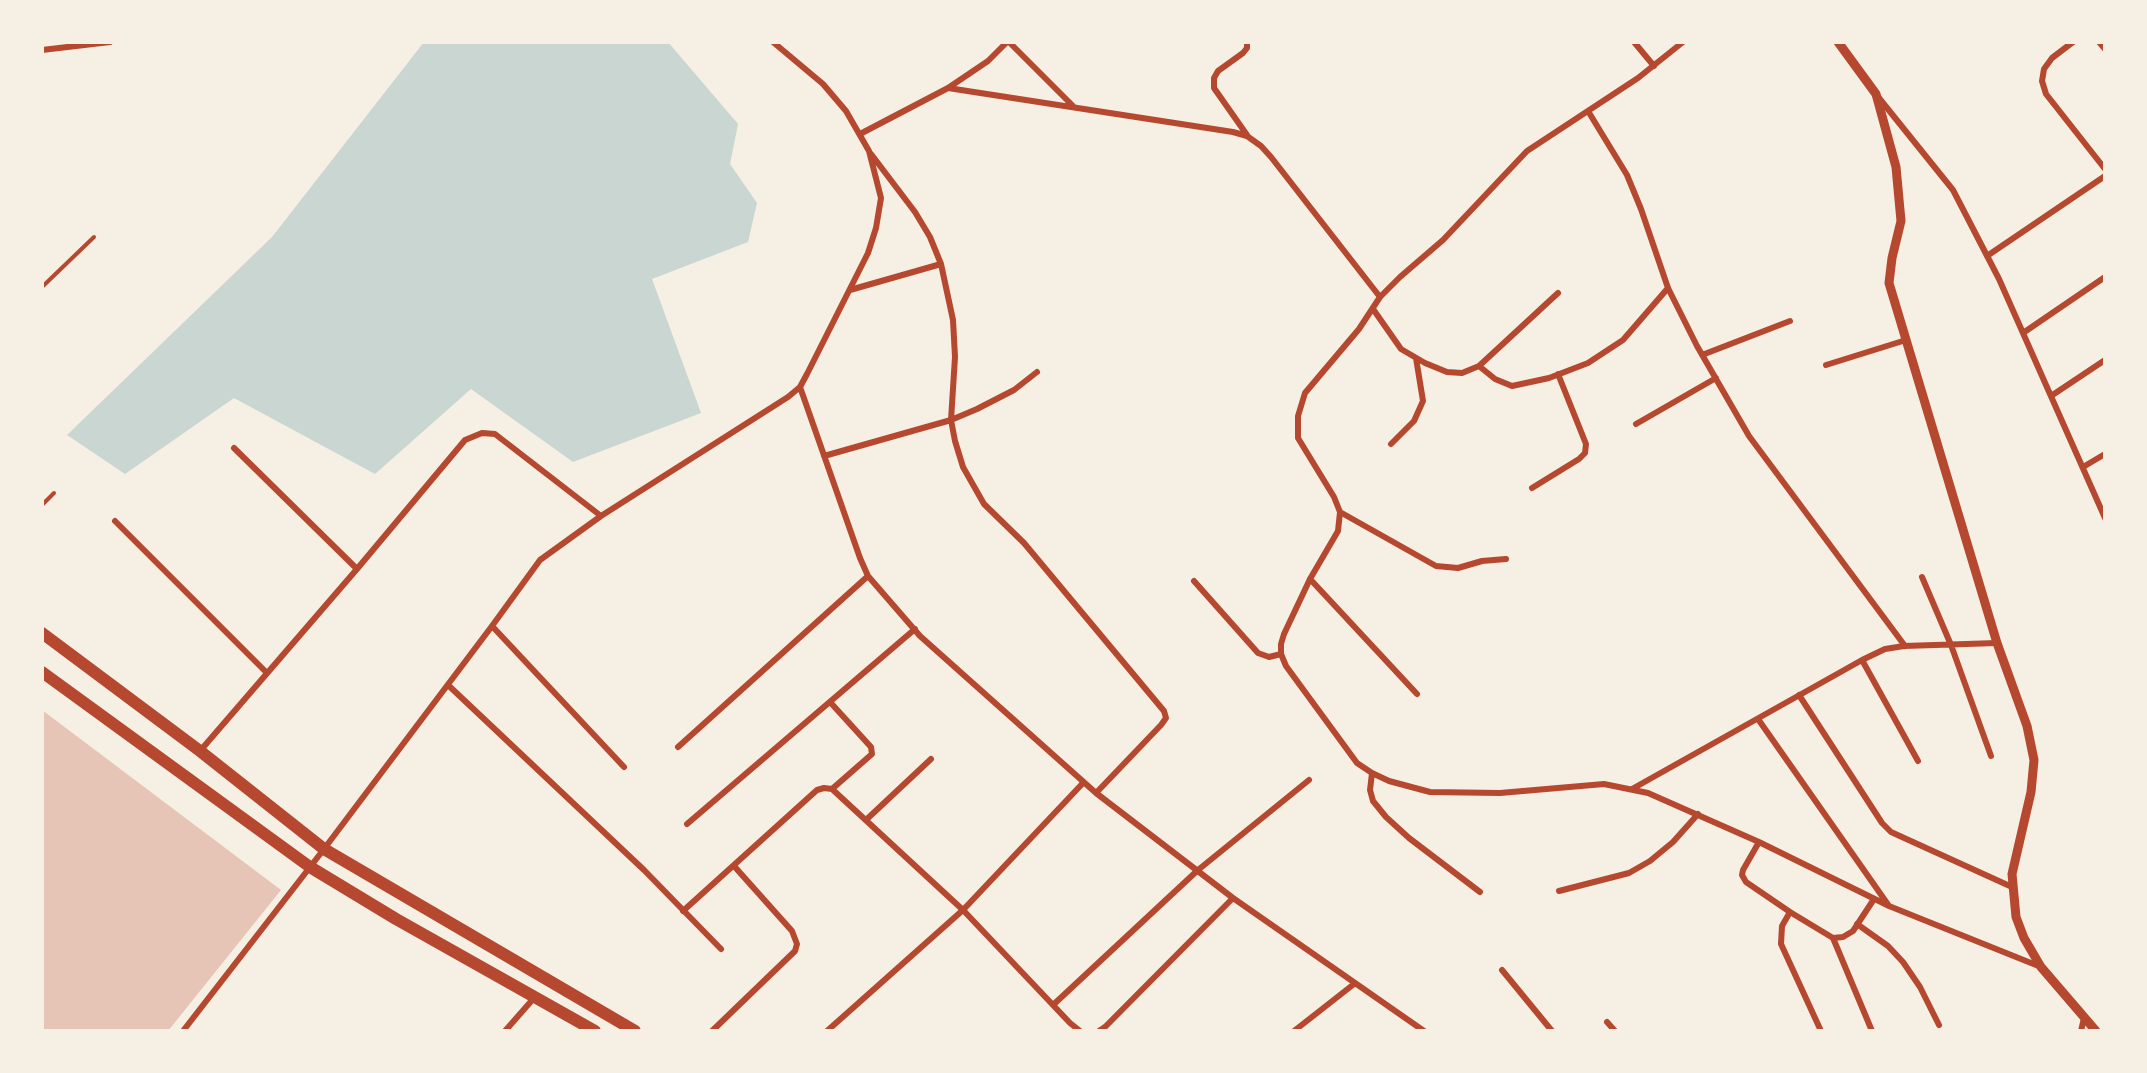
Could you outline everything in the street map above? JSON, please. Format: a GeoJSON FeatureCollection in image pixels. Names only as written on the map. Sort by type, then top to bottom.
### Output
{"type":"FeatureCollection","features":[{"type":"Feature","properties":{"kind":"main road"},"geometry":{"type":"LineString","coordinates":[[42,633],[200,751],[324,849],[635,1031]]}},
{"type":"Feature","properties":{"kind":"main road"},"geometry":{"type":"LineString","coordinates":[[42,672],[310,867],[396,919],[595,1031]]}},
{"type":"Feature","properties":{"kind":"street"},"geometry":{"type":"LineString","coordinates":[[42,50],[110,42]]}},
{"type":"Feature","properties":{"kind":"street"},"geometry":{"type":"LineString","coordinates":[[183,1031],[324,849],[540,560],[601,516],[788,397],[800,387],[868,253],[876,228],[880,198],[869,151],[846,111],[823,84],[773,42]]}},
{"type":"Feature","properties":{"kind":"street"},"geometry":{"type":"LineString","coordinates":[[861,134],[948,88],[988,61],[1008,42],[1074,107]]}},
{"type":"Feature","properties":{"kind":"street"},"geometry":{"type":"LineString","coordinates":[[1247,42],[1247,48],[1243,53],[1218,71],[1214,78],[1214,88],[1247,136]]}},
{"type":"Feature","properties":{"kind":"street"},"geometry":{"type":"LineString","coordinates":[[1634,42],[1653,66]]}},
{"type":"Feature","properties":{"kind":"street"},"geometry":{"type":"LineString","coordinates":[[1683,42],[1653,66],[1527,151],[1443,240],[1380,297],[1359,329],[1305,393],[1298,416],[1298,438],[1334,497],[1340,512],[1338,531],[1310,579],[1284,634],[1281,654],[1286,666],[1357,763],[1389,781],[1430,792],[1500,793],[1604,784],[1648,793],[1759,842],[1889,906],[2041,967]]}},
{"type":"Feature","properties":{"kind":"street"},"geometry":{"type":"LineString","coordinates":[[1839,42],[1876,94],[1953,190],[2023,333],[2105,518]]}},
{"type":"Feature","properties":{"kind":"street"},"geometry":{"type":"LineString","coordinates":[[2073,42],[2052,58],[2044,69],[2042,81],[2046,94],[2105,169]]}},
{"type":"Feature","properties":{"kind":"street"},"geometry":{"type":"LineString","coordinates":[[2099,42],[2105,49]]}},
{"type":"Feature","properties":{"kind":"street"},"geometry":{"type":"LineString","coordinates":[[948,88],[1247,136],[1271,157],[1380,297]]}},
{"type":"Feature","properties":{"kind":"street"},"geometry":{"type":"LineString","coordinates":[[1876,94],[1896,166],[1901,221],[1889,283],[1997,643],[2027,726],[2034,760],[2031,792],[2012,874],[2016,917],[2024,938],[2041,967],[2096,1031]]}},
{"type":"Feature","properties":{"kind":"street"},"geometry":{"type":"LineString","coordinates":[[1588,111],[1627,175],[1668,288],[1702,355],[1749,436],[1905,646]]}},
{"type":"Feature","properties":{"kind":"street"},"geometry":{"type":"LineString","coordinates":[[869,151],[915,212],[930,237],[940,264],[953,320],[955,357],[951,420],[963,467],[984,504],[1024,543],[1164,711],[1166,718],[1161,725],[1096,793]]}},
{"type":"Feature","properties":{"kind":"street"},"geometry":{"type":"LineString","coordinates":[[1987,256],[2105,176]]}},
{"type":"Feature","properties":{"kind":"street"},"geometry":{"type":"LineString","coordinates":[[850,290],[940,264]]}},
{"type":"Feature","properties":{"kind":"street"},"geometry":{"type":"LineString","coordinates":[[2023,333],[2105,277]]}},
{"type":"Feature","properties":{"kind":"street"},"geometry":{"type":"LineString","coordinates":[[1479,366],[1495,379],[1512,386],[1558,374],[1588,363],[1623,340],[1668,288]]}},
{"type":"Feature","properties":{"kind":"street"},"geometry":{"type":"LineString","coordinates":[[1373,309],[1401,350],[1447,372],[1462,373],[1479,366],[1558,293]]}},
{"type":"Feature","properties":{"kind":"street"},"geometry":{"type":"LineString","coordinates":[[1702,355],[1790,321]]}},
{"type":"Feature","properties":{"kind":"street"},"geometry":{"type":"LineString","coordinates":[[1826,365],[1906,340]]}},
{"type":"Feature","properties":{"kind":"street"},"geometry":{"type":"LineString","coordinates":[[1391,444],[1414,421],[1423,401],[1416,358]]}},
{"type":"Feature","properties":{"kind":"street"},"geometry":{"type":"LineString","coordinates":[[2051,396],[2105,360]]}},
{"type":"Feature","properties":{"kind":"street"},"geometry":{"type":"LineString","coordinates":[[824,456],[951,420],[1014,390],[1037,372]]}},
{"type":"Feature","properties":{"kind":"street"},"geometry":{"type":"LineString","coordinates":[[1532,488],[1585,453],[1587,444],[1558,374]]}},
{"type":"Feature","properties":{"kind":"street"},"geometry":{"type":"LineString","coordinates":[[1636,424],[1716,378]]}},
{"type":"Feature","properties":{"kind":"street"},"geometry":{"type":"LineString","coordinates":[[800,387],[868,576],[915,630],[1083,783],[1233,898],[1424,1031]]}},
{"type":"Feature","properties":{"kind":"street"},"geometry":{"type":"LineString","coordinates":[[200,751],[465,440],[482,433],[495,434],[601,516]]}},
{"type":"Feature","properties":{"kind":"street"},"geometry":{"type":"LineString","coordinates":[[234,448],[357,569]]}},
{"type":"Feature","properties":{"kind":"street"},"geometry":{"type":"LineString","coordinates":[[2082,467],[2105,454]]}},
{"type":"Feature","properties":{"kind":"street"},"geometry":{"type":"LineString","coordinates":[[1340,512],[1436,566],[1458,568],[1482,561],[1506,559]]}},
{"type":"Feature","properties":{"kind":"street"},"geometry":{"type":"LineString","coordinates":[[115,521],[267,673]]}},
{"type":"Feature","properties":{"kind":"street"},"geometry":{"type":"LineString","coordinates":[[678,747],[868,576]]}},
{"type":"Feature","properties":{"kind":"street"},"geometry":{"type":"LineString","coordinates":[[1922,576],[1951,645],[1991,756]]}},
{"type":"Feature","properties":{"kind":"street"},"geometry":{"type":"LineString","coordinates":[[1310,579],[1416,694]]}},
{"type":"Feature","properties":{"kind":"street"},"geometry":{"type":"LineString","coordinates":[[1194,581],[1258,653],[1269,657],[1281,654]]}},
{"type":"Feature","properties":{"kind":"street"},"geometry":{"type":"LineString","coordinates":[[492,626],[624,767]]}},
{"type":"Feature","properties":{"kind":"street"},"geometry":{"type":"LineString","coordinates":[[687,824],[915,630]]}},
{"type":"Feature","properties":{"kind":"street"},"geometry":{"type":"LineString","coordinates":[[1632,789],[1862,660],[1885,650],[1905,646],[1997,643]]}},
{"type":"Feature","properties":{"kind":"street"},"geometry":{"type":"LineString","coordinates":[[1862,660],[1918,761]]}},
{"type":"Feature","properties":{"kind":"street"},"geometry":{"type":"LineString","coordinates":[[448,685],[644,870],[721,949]]}},
{"type":"Feature","properties":{"kind":"street"},"geometry":{"type":"LineString","coordinates":[[1799,695],[1882,823],[1891,832],[1904,840],[2012,887]]}},
{"type":"Feature","properties":{"kind":"street"},"geometry":{"type":"LineString","coordinates":[[830,702],[871,747],[872,754],[832,789]]}},
{"type":"Feature","properties":{"kind":"street"},"geometry":{"type":"LineString","coordinates":[[1758,719],[1889,906]]}},
{"type":"Feature","properties":{"kind":"street"},"geometry":{"type":"LineString","coordinates":[[867,819],[931,759]]}},
{"type":"Feature","properties":{"kind":"street"},"geometry":{"type":"LineString","coordinates":[[1372,773],[1370,790],[1373,801],[1386,817],[1409,838],[1480,892]]}},
{"type":"Feature","properties":{"kind":"street"},"geometry":{"type":"LineString","coordinates":[[1053,1005],[1198,870],[1309,780]]}},
{"type":"Feature","properties":{"kind":"street"},"geometry":{"type":"LineString","coordinates":[[827,1031],[963,910],[1083,783]]}},
{"type":"Feature","properties":{"kind":"street"},"geometry":{"type":"LineString","coordinates":[[683,911],[817,790],[832,789],[963,910],[1080,1031]]}},
{"type":"Feature","properties":{"kind":"street"},"geometry":{"type":"LineString","coordinates":[[1559,891],[1629,873],[1650,861],[1673,842],[1698,814]]}},
{"type":"Feature","properties":{"kind":"street"},"geometry":{"type":"LineString","coordinates":[[1759,842],[1743,870],[1742,875],[1746,882],[1833,938],[1843,938],[1853,931],[1874,899]]}},
{"type":"Feature","properties":{"kind":"street"},"geometry":{"type":"LineString","coordinates":[[712,1031],[795,951],[797,944],[792,931],[734,866]]}},
{"type":"Feature","properties":{"kind":"street"},"geometry":{"type":"LineString","coordinates":[[1099,1031],[1106,1027],[1233,898]]}},
{"type":"Feature","properties":{"kind":"street"},"geometry":{"type":"LineString","coordinates":[[1790,912],[1782,926],[1781,944],[1821,1031]]}},
{"type":"Feature","properties":{"kind":"street"},"geometry":{"type":"LineString","coordinates":[[1857,924],[1888,946],[1903,962],[1920,987],[1939,1025]]}},
{"type":"Feature","properties":{"kind":"street"},"geometry":{"type":"LineString","coordinates":[[1833,938],[1872,1031]]}},
{"type":"Feature","properties":{"kind":"street"},"geometry":{"type":"LineString","coordinates":[[1502,970],[1552,1031]]}},
{"type":"Feature","properties":{"kind":"street"},"geometry":{"type":"LineString","coordinates":[[1294,1031],[1354,984]]}},
{"type":"Feature","properties":{"kind":"street"},"geometry":{"type":"LineString","coordinates":[[505,1031],[534,998]]}},
{"type":"Feature","properties":{"kind":"street"},"geometry":{"type":"LineString","coordinates":[[2081,1031],[2084,1017]]}},
{"type":"Feature","properties":{"kind":"street"},"geometry":{"type":"LineString","coordinates":[[1607,1022],[1615,1031]]}},
{"type":"Feature","properties":{"kind":"lane"},"geometry":{"type":"LineString","coordinates":[[42,287],[94,237]]}},
{"type":"Feature","properties":{"kind":"lane"},"geometry":{"type":"LineString","coordinates":[[42,505],[54,493]]}},
{"type":"Feature","properties":{"kind":"shaded area"},"geometry":{"type":"Polygon","coordinates":[[[424,42],[668,42],[738,124],[730,164],[757,203],[748,242],[652,279],[701,413],[573,462],[471,389],[375,474],[234,398],[125,474],[67,435],[272,237],[424,42]]]}},
{"type":"Feature","properties":{"kind":"building"},"geometry":{"type":"Polygon","coordinates":[[[42,710],[281,890],[168,1031],[42,1031],[42,710]]]}}]}
